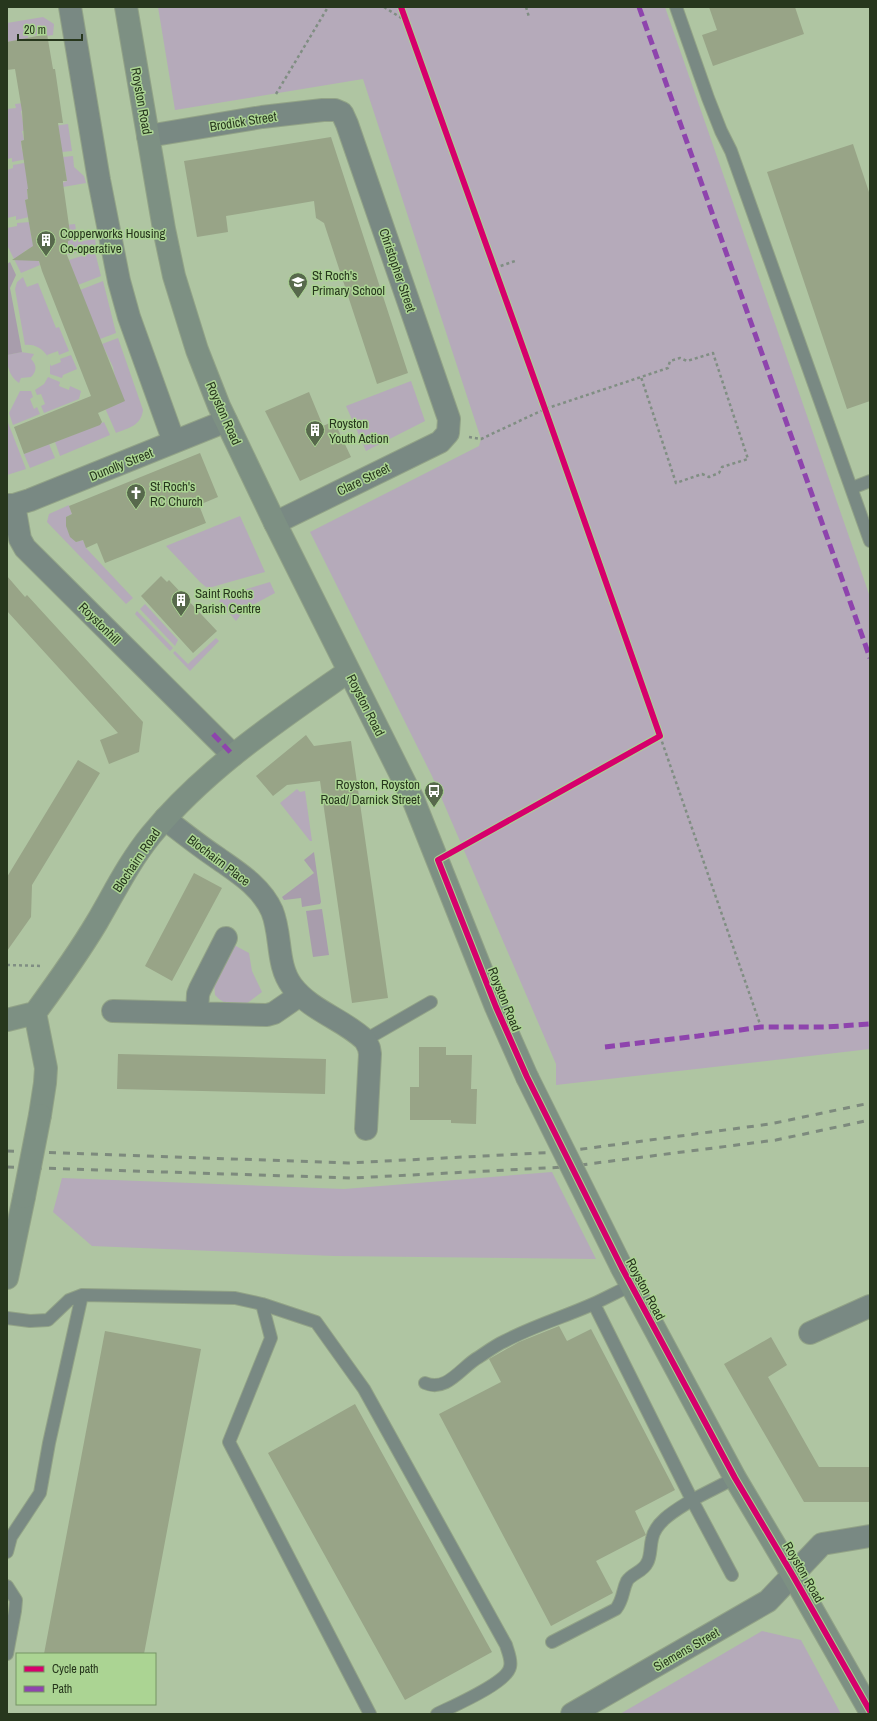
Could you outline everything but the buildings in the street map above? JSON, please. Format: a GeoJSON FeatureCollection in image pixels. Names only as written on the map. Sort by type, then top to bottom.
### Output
{"type":"FeatureCollection","features":[{"type":"Feature","properties":{"kind":"street"},"geometry":{"type":"LineString","coordinates":[[70,7],[104,209],[118,281],[129,318],[174,442]]}},
{"type":"Feature","properties":{"kind":"street","name":"Royston Road"},"geometry":{"type":"LineString","coordinates":[[126,7],[164,229],[176,282],[197,350],[226,421],[275,523],[413,799],[496,1007],[527,1077],[627,1277],[735,1478],[870,1711]]}},
{"type":"Feature","properties":{"kind":"street","name":"Brodick Street"},"geometry":{"type":"LineString","coordinates":[[148,136],[330,109],[339,111]]}},
{"type":"Feature","properties":{"kind":"street","name":"Christopher Street"},"geometry":{"type":"LineString","coordinates":[[339,111],[342,113],[348,124],[449,419],[448,433]]}},
{"type":"Feature","properties":{"kind":"street","name":"Dunolly Street"},"geometry":{"type":"LineString","coordinates":[[11,505],[30,500],[226,421]]}},
{"type":"Feature","properties":{"kind":"street","name":"Clare Street"},"geometry":{"type":"LineString","coordinates":[[275,523],[440,442],[448,433]]}},
{"type":"Feature","properties":{"kind":"street","name":"Roystonhill"},"geometry":{"type":"LineString","coordinates":[[11,505],[20,539],[26,548],[233,755]]}},
{"type":"Feature","properties":{"kind":"street","name":"Blochairn Road"},"geometry":{"type":"LineString","coordinates":[[36,1013],[98,921],[136,855],[165,819],[189,794],[233,755],[349,671]]}},
{"type":"Feature","properties":{"kind":"street","name":"Blochairn Place"},"geometry":{"type":"LineString","coordinates":[[165,819],[240,874],[258,890],[265,899],[275,919],[284,971],[288,979],[300,995],[309,1003],[365,1040]]}},
{"type":"Feature","properties":{"kind":"street"},"geometry":{"type":"LineString","coordinates":[[197,1013],[198,994],[226,938]]}},
{"type":"Feature","properties":{"kind":"street"},"geometry":{"type":"LineString","coordinates":[[112,1011],[267,1015],[274,1013],[300,995]]}},
{"type":"Feature","properties":{"kind":"street"},"geometry":{"type":"LineString","coordinates":[[7,1020],[36,1013],[46,1068],[40,1116],[7,1278]]}},
{"type":"Feature","properties":{"kind":"street"},"geometry":{"type":"LineString","coordinates":[[365,1040],[370,1054],[366,1129]]}},
{"type":"Feature","properties":{"kind":"street"},"geometry":{"type":"LineString","coordinates":[[810,1333],[870,1306]]}},
{"type":"Feature","properties":{"kind":"street","name":"Siemens Street"},"geometry":{"type":"LineString","coordinates":[[572,1714],[768,1601],[822,1544],[870,1536]]}},
{"type":"Feature","properties":{"kind":"lane"},"geometry":{"type":"LineString","coordinates":[[676,7],[716,119],[731,151],[870,541]]}},
{"type":"Feature","properties":{"kind":"lane"},"geometry":{"type":"LineString","coordinates":[[852,488],[870,481]]}},
{"type":"Feature","properties":{"kind":"lane"},"geometry":{"type":"LineString","coordinates":[[365,1040],[431,1002]]}},
{"type":"Feature","properties":{"kind":"lane"},"geometry":{"type":"LineString","coordinates":[[425,1383],[431,1386],[450,1380],[460,1373],[471,1361],[505,1341],[594,1304],[627,1277]]}},
{"type":"Feature","properties":{"kind":"lane"},"geometry":{"type":"LineString","coordinates":[[7,1552],[11,1537],[40,1493],[49,1443],[82,1295]]}},
{"type":"Feature","properties":{"kind":"lane"},"geometry":{"type":"LineString","coordinates":[[7,1318],[30,1321],[48,1320],[69,1300],[82,1295],[235,1298],[262,1304],[316,1322],[364,1389],[506,1646],[510,1657],[510,1668],[500,1681],[438,1714]]}},
{"type":"Feature","properties":{"kind":"lane"},"geometry":{"type":"LineString","coordinates":[[262,1304],[271,1338],[229,1442],[370,1714]]}},
{"type":"Feature","properties":{"kind":"lane"},"geometry":{"type":"LineString","coordinates":[[594,1304],[692,1500],[732,1575]]}},
{"type":"Feature","properties":{"kind":"lane"},"geometry":{"type":"LineString","coordinates":[[552,1642],[616,1609],[622,1601],[627,1582],[633,1574],[644,1568],[648,1563],[652,1538],[656,1529],[692,1500],[735,1478]]}},
{"type":"Feature","properties":{"kind":"lane"},"geometry":{"type":"LineString","coordinates":[[7,1586],[16,1600],[7,1654]]}},
{"type":"Feature","properties":{"kind":"path"},"geometry":{"type":"LineString","coordinates":[[262,118],[328,7]]}},
{"type":"Feature","properties":{"kind":"path"},"geometry":{"type":"LineString","coordinates":[[384,7],[406,21]]}},
{"type":"Feature","properties":{"kind":"path"},"geometry":{"type":"LineString","coordinates":[[401,7],[408,28]]}},
{"type":"Feature","properties":{"kind":"path"},"geometry":{"type":"LineString","coordinates":[[526,7],[529,17]]}},
{"type":"Feature","properties":{"kind":"path"},"geometry":{"type":"LineString","coordinates":[[495,268],[515,261]]}},
{"type":"Feature","properties":{"kind":"path"},"geometry":{"type":"LineString","coordinates":[[492,262],[498,276]]}},
{"type":"Feature","properties":{"kind":"path"},"geometry":{"type":"LineString","coordinates":[[448,433],[481,439],[545,409],[641,377],[668,368],[670,361],[680,358],[687,362],[713,353],[748,459],[722,467],[719,474],[709,477],[702,474],[676,482],[641,377]]}},
{"type":"Feature","properties":{"kind":"path"},"geometry":{"type":"LineString","coordinates":[[543,401],[548,416]]}},
{"type":"Feature","properties":{"kind":"path"},"geometry":{"type":"LineString","coordinates":[[657,728],[761,1027]]}},
{"type":"Feature","properties":{"kind":"path"},"geometry":{"type":"LineString","coordinates":[[653,740],[660,736]]}},
{"type":"Feature","properties":{"kind":"path"},"geometry":{"type":"LineString","coordinates":[[7,964],[68,966]]}},
{"type":"Feature","properties":{"kind":"shaded area"},"geometry":{"type":"Polygon","coordinates":[[[158,7],[665,7],[870,597],[870,1049],[556,1085],[556,1064],[432,776],[310,532],[479,446],[481,439],[363,79],[175,110],[158,7]]]}},
{"type":"Feature","properties":{"kind":"shaded area"},"geometry":{"type":"Polygon","coordinates":[[[43,17],[54,24],[53,35],[47,36],[46,34],[28,36],[28,39],[7,42],[7,23],[43,17]]]}},
{"type":"Feature","properties":{"kind":"shaded area"},"geometry":{"type":"Polygon","coordinates":[[[24,103],[24,111],[21,111],[23,122],[28,130],[22,131],[24,140],[21,141],[22,151],[26,150],[27,159],[12,162],[12,158],[7,159],[7,109],[16,108],[15,104],[24,103]]]}},
{"type":"Feature","properties":{"kind":"shaded area"},"geometry":{"type":"Polygon","coordinates":[[[68,124],[72,151],[62,152],[54,126],[68,124]]]}},
{"type":"Feature","properties":{"kind":"shaded area"},"geometry":{"type":"Polygon","coordinates":[[[73,156],[74,167],[84,176],[86,183],[63,187],[59,184],[67,181],[63,157],[73,156]]]}},
{"type":"Feature","properties":{"kind":"shaded area"},"geometry":{"type":"Polygon","coordinates":[[[28,163],[32,188],[27,190],[28,199],[25,200],[29,217],[16,220],[16,216],[7,218],[7,170],[13,168],[13,165],[28,163]]]}},
{"type":"Feature","properties":{"kind":"shaded area"},"geometry":{"type":"Polygon","coordinates":[[[30,222],[33,228],[30,229],[32,240],[37,249],[26,250],[23,253],[38,259],[40,265],[21,273],[7,245],[7,228],[17,226],[17,223],[30,222]]]}},
{"type":"Feature","properties":{"kind":"shaded area"},"geometry":{"type":"Polygon","coordinates":[[[75,224],[78,242],[95,239],[96,246],[68,255],[68,241],[71,240],[70,229],[65,225],[75,224]]]}},
{"type":"Feature","properties":{"kind":"shaded area"},"geometry":{"type":"Polygon","coordinates":[[[95,252],[101,276],[78,285],[69,260],[95,252]]]}},
{"type":"Feature","properties":{"kind":"shaded area"},"geometry":{"type":"Polygon","coordinates":[[[10,262],[16,275],[10,288],[22,352],[7,355],[7,264],[10,262]]]}},
{"type":"Feature","properties":{"kind":"shaded area"},"geometry":{"type":"Polygon","coordinates":[[[23,277],[27,287],[38,283],[56,328],[59,327],[69,351],[59,355],[58,351],[47,355],[48,357],[38,348],[32,345],[25,345],[15,289],[17,282],[23,277]]]}},
{"type":"Feature","properties":{"kind":"shaded area"},"geometry":{"type":"Polygon","coordinates":[[[103,281],[116,333],[100,339],[80,290],[103,281]]]}},
{"type":"Feature","properties":{"kind":"shaded area"},"geometry":{"type":"Polygon","coordinates":[[[118,338],[143,410],[140,420],[137,423],[116,433],[105,408],[120,403],[113,367],[102,344],[118,338]]]}},
{"type":"Feature","properties":{"kind":"shaded area"},"geometry":{"type":"Polygon","coordinates":[[[21,352],[34,354],[31,359],[36,368],[31,377],[21,378],[19,383],[9,370],[7,355],[21,352]]]}},
{"type":"Feature","properties":{"kind":"shaded area"},"geometry":{"type":"Polygon","coordinates":[[[71,355],[77,369],[63,375],[62,378],[50,374],[50,364],[51,366],[61,362],[60,359],[71,355]]]}},
{"type":"Feature","properties":{"kind":"shaded area"},"geometry":{"type":"Polygon","coordinates":[[[48,377],[60,382],[59,386],[69,390],[70,386],[81,391],[79,399],[44,413],[41,406],[45,404],[41,394],[37,395],[35,390],[44,384],[48,377]]]}},
{"type":"Feature","properties":{"kind":"shaded area"},"geometry":{"type":"Polygon","coordinates":[[[411,381],[425,421],[366,451],[346,406],[411,381]]]}},
{"type":"Feature","properties":{"kind":"shaded area"},"geometry":{"type":"Polygon","coordinates":[[[20,391],[31,391],[33,397],[30,399],[34,409],[37,407],[40,414],[13,425],[9,413],[20,391]]]}},
{"type":"Feature","properties":{"kind":"shaded area"},"geometry":{"type":"Polygon","coordinates":[[[7,420],[26,469],[7,475],[7,420]]]}},
{"type":"Feature","properties":{"kind":"shaded area"},"geometry":{"type":"Polygon","coordinates":[[[104,422],[110,435],[60,456],[55,442],[104,422]]]}},
{"type":"Feature","properties":{"kind":"shaded area"},"geometry":{"type":"Polygon","coordinates":[[[49,444],[55,458],[30,468],[24,454],[49,444]]]}},
{"type":"Feature","properties":{"kind":"shaded area"},"geometry":{"type":"Polygon","coordinates":[[[69,505],[72,514],[66,517],[69,534],[76,542],[83,540],[86,548],[133,598],[126,604],[47,522],[49,514],[69,505]]]}},
{"type":"Feature","properties":{"kind":"shaded area"},"geometry":{"type":"Polygon","coordinates":[[[240,516],[265,572],[212,587],[206,587],[166,546],[240,516]]]}},
{"type":"Feature","properties":{"kind":"shaded area"},"geometry":{"type":"Polygon","coordinates":[[[270,582],[275,593],[245,609],[236,621],[219,601],[226,595],[270,582]]]}},
{"type":"Feature","properties":{"kind":"shaded area"},"geometry":{"type":"Polygon","coordinates":[[[145,604],[178,640],[175,646],[140,609],[145,604]]]}},
{"type":"Feature","properties":{"kind":"shaded area"},"geometry":{"type":"Polygon","coordinates":[[[137,611],[173,648],[170,651],[135,614],[137,611]]]}},
{"type":"Feature","properties":{"kind":"shaded area"},"geometry":{"type":"Polygon","coordinates":[[[216,638],[219,641],[190,671],[173,653],[175,651],[188,664],[216,638]]]}},
{"type":"Feature","properties":{"kind":"shaded area"},"geometry":{"type":"Polygon","coordinates":[[[297,789],[300,792],[305,791],[312,841],[310,841],[280,803],[297,789]]]}},
{"type":"Feature","properties":{"kind":"shaded area"},"geometry":{"type":"Polygon","coordinates":[[[314,852],[321,902],[320,904],[302,907],[301,898],[284,900],[282,897],[314,873],[304,860],[314,852]]]}},
{"type":"Feature","properties":{"kind":"shaded area"},"geometry":{"type":"Polygon","coordinates":[[[322,909],[329,955],[313,957],[306,911],[322,909]]]}},
{"type":"Feature","properties":{"kind":"shaded area"},"geometry":{"type":"Polygon","coordinates":[[[234,945],[249,953],[252,971],[262,992],[246,1004],[227,1004],[215,995],[214,983],[234,945]]]}},
{"type":"Feature","properties":{"kind":"shaded area"},"geometry":{"type":"Polygon","coordinates":[[[552,1172],[596,1259],[334,1256],[92,1246],[53,1212],[62,1178],[344,1189],[552,1172]]]}},
{"type":"Feature","properties":{"kind":"shaded area"},"geometry":{"type":"Polygon","coordinates":[[[762,1631],[801,1640],[841,1714],[620,1714],[762,1631]]]}},
{"type":"Feature","properties":{"kind":"railway"},"geometry":{"type":"LineString","coordinates":[[7,1151],[348,1163],[560,1152],[770,1124],[870,1103]]}},
{"type":"Feature","properties":{"kind":"railway"},"geometry":{"type":"LineString","coordinates":[[7,1167],[353,1178],[565,1167],[776,1140],[870,1120]]}},
{"type":"Feature","properties":{"kind":"marked path"},"geometry":{"type":"LineString","coordinates":[[639,7],[870,658]]}},
{"type":"Feature","properties":{"kind":"marked path"},"geometry":{"type":"LineString","coordinates":[[213,734],[233,755]]}},
{"type":"Feature","properties":{"kind":"marked path"},"geometry":{"type":"LineString","coordinates":[[605,1047],[761,1027],[826,1027],[870,1024]]}},
{"type":"Feature","properties":{"kind":"cycle path"},"geometry":{"type":"LineString","coordinates":[[401,7],[660,736],[438,860],[496,1007],[527,1077],[622,1268],[735,1478],[870,1711]]}},
{"type":"Feature","properties":{"kind":"place","name":"Copperworks Housing Co-operative"},"geometry":{"type":"Point","coordinates":[46,257]}},
{"type":"Feature","properties":{"kind":"place","name":"St Roch's Primary School"},"geometry":{"type":"Point","coordinates":[298,299]}},
{"type":"Feature","properties":{"kind":"place","name":"Royston Youth Action"},"geometry":{"type":"Point","coordinates":[315,447]}},
{"type":"Feature","properties":{"kind":"place","name":"St Roch's RC Church"},"geometry":{"type":"Point","coordinates":[136,510]}},
{"type":"Feature","properties":{"kind":"place","name":"Saint Rochs Parish Centre"},"geometry":{"type":"Point","coordinates":[181,617]}},
{"type":"Feature","properties":{"kind":"place","name":"Royston, Royston Road/ Darnick Street"},"geometry":{"type":"Point","coordinates":[434,808]}}]}
